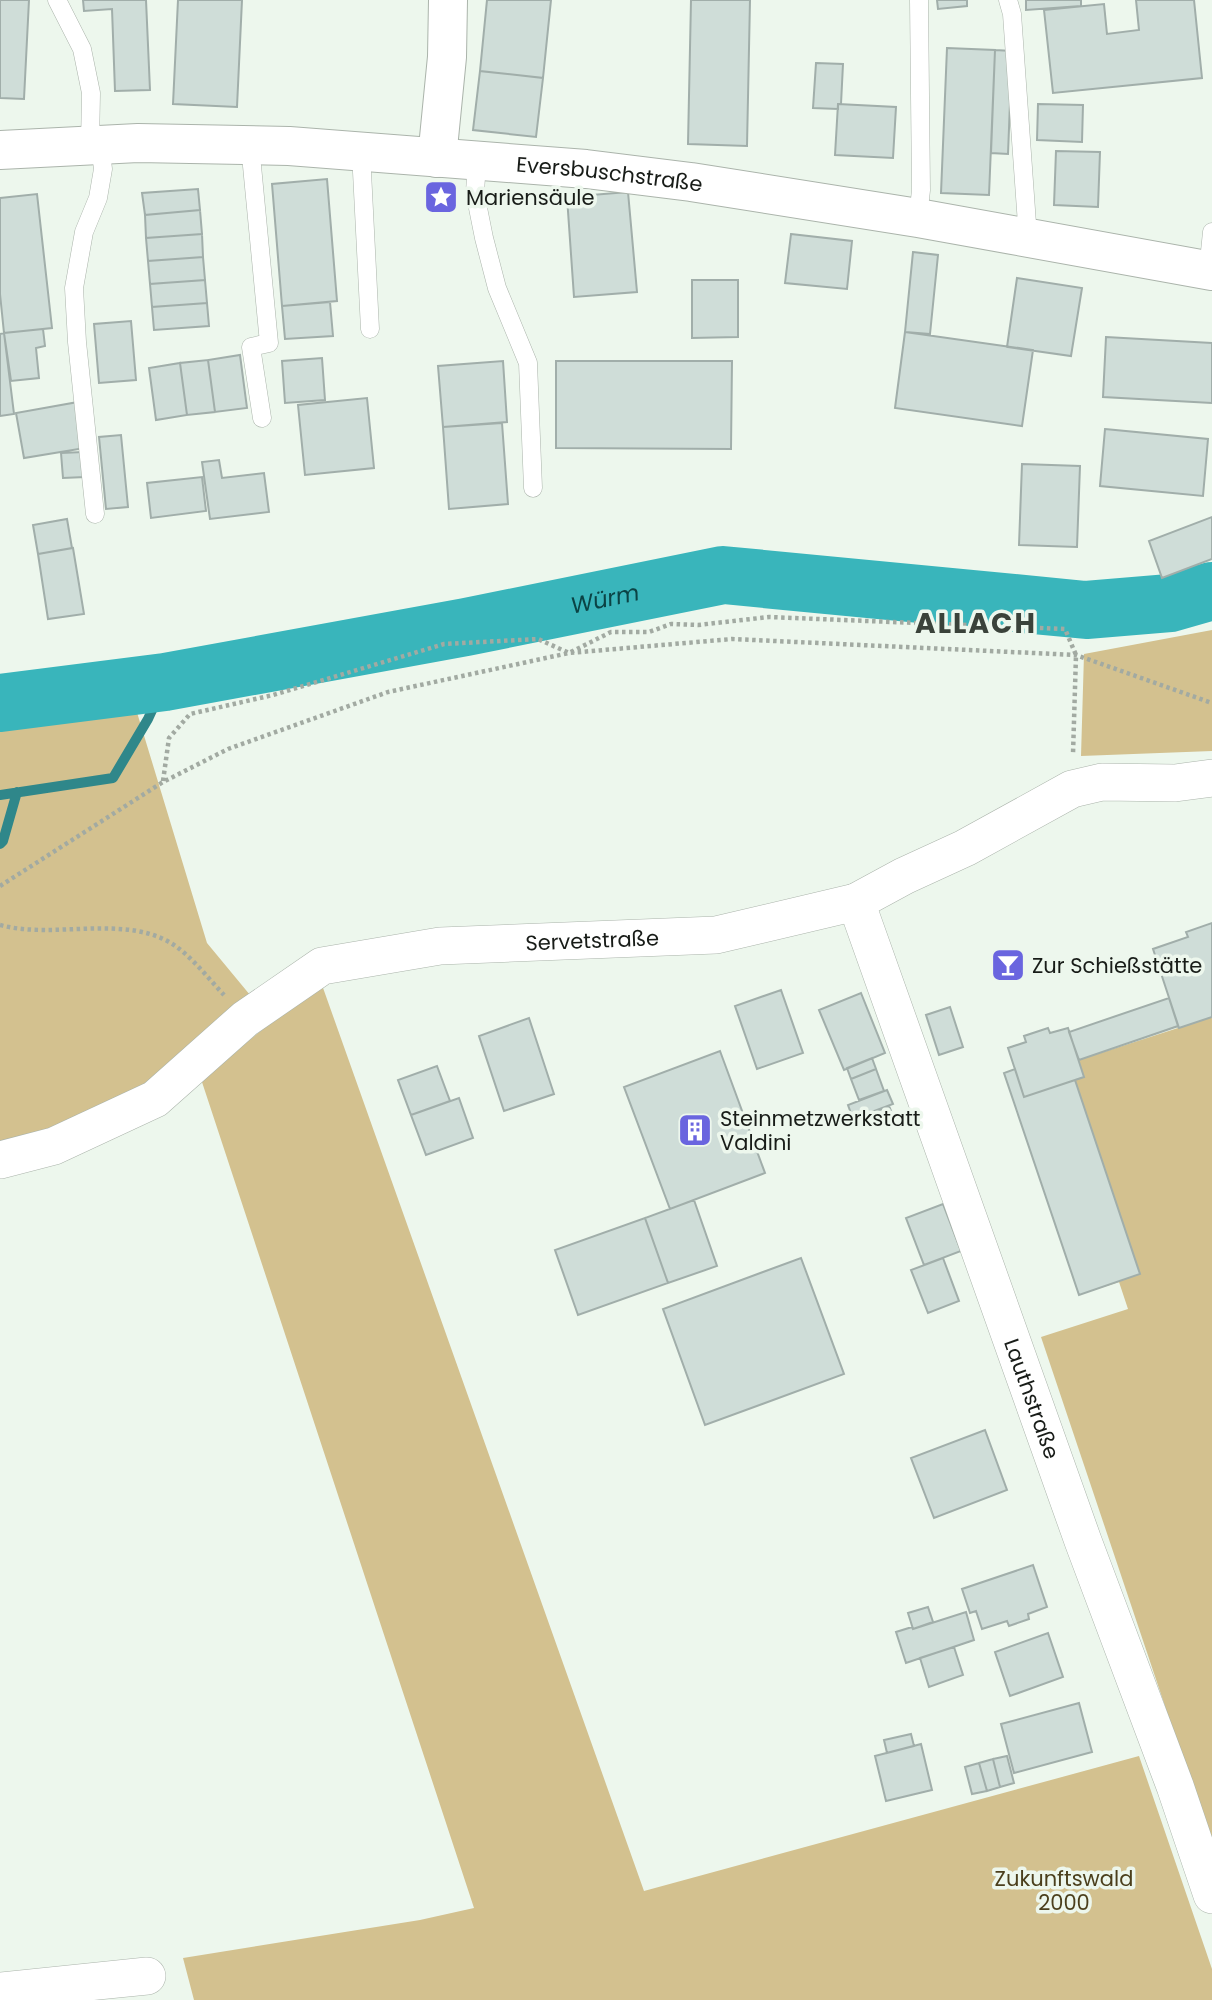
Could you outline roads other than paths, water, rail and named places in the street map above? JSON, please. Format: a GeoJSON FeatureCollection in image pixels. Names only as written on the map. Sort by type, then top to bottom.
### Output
{"type":"FeatureCollection","features":[{"type":"Feature","properties":{"kind":"main road"},"geometry":{"type":"LineString","coordinates":[[437,158],[447,57],[448,0]]}},
{"type":"Feature","properties":{"kind":"main road","name":"Eversbuschstraße"},"geometry":{"type":"LineString","coordinates":[[0,150],[138,143],[250,145],[586,169],[678,180],[918,218],[1210,271]]}},
{"type":"Feature","properties":{"kind":"street","name":"Servetstraße"},"geometry":{"type":"LineString","coordinates":[[0,1160],[54,1146],[155,1099],[245,1019],[322,965],[440,946],[716,935],[856,902],[965,848],[1072,789],[1102,782],[1175,783],[1212,778]]}},
{"type":"Feature","properties":{"kind":"street","name":"Lauthstraße"},"geometry":{"type":"LineString","coordinates":[[856,902],[1212,1895]]}},
{"type":"Feature","properties":{"kind":"street"},"geometry":{"type":"LineString","coordinates":[[0,1991],[147,1976]]}},
{"type":"Feature","properties":{"kind":"lane"},"geometry":{"type":"LineString","coordinates":[[57,0],[82,48],[91,93],[95,145],[103,169],[98,198],[84,232],[75,288],[77,342],[95,514]]}},
{"type":"Feature","properties":{"kind":"lane"},"geometry":{"type":"LineString","coordinates":[[918,218],[921,190],[919,0]]}},
{"type":"Feature","properties":{"kind":"lane"},"geometry":{"type":"LineString","coordinates":[[1008,0],[1012,14],[1028,238]]}},
{"type":"Feature","properties":{"kind":"lane"},"geometry":{"type":"LineString","coordinates":[[250,145],[269,343],[251,347],[262,418]]}},
{"type":"Feature","properties":{"kind":"lane"},"geometry":{"type":"LineString","coordinates":[[361,152],[370,329]]}},
{"type":"Feature","properties":{"kind":"lane"},"geometry":{"type":"LineString","coordinates":[[477,160],[475,193],[484,238],[497,288],[528,363],[533,488]]}},
{"type":"Feature","properties":{"kind":"lane"},"geometry":{"type":"LineString","coordinates":[[1210,271],[1212,232]]}},
{"type":"Feature","properties":{"kind":"waterway","name":"Würm"},"geometry":{"type":"LineString","coordinates":[[0,703],[165,682],[466,627],[723,575],[1086,610],[1170,603],[1212,591]]}},
{"type":"Feature","properties":{"kind":"waterway"},"geometry":{"type":"LineString","coordinates":[[0,795],[113,778],[148,719],[165,682]]}},
{"type":"Feature","properties":{"kind":"waterway"},"geometry":{"type":"LineString","coordinates":[[0,844],[17,792]]}},
{"type":"Feature","properties":{"kind":"place","name":"Mariensäule"},"geometry":{"type":"Point","coordinates":[441,197]}},
{"type":"Feature","properties":{"kind":"place","name":"Zur Schießstätte"},"geometry":{"type":"Point","coordinates":[1008,965]}},
{"type":"Feature","properties":{"kind":"place","name":"Steinmetzwerkstatt Valdini"},"geometry":{"type":"Point","coordinates":[695,1130]}},
{"type":"Feature","properties":{"kind":"district","name":"ALLACH"},"geometry":{"type":"Point","coordinates":[976,623]}},
{"type":"Feature","properties":{"kind":"park label","name":"Zukunftswald 2000"},"geometry":{"type":"Point","coordinates":[1064,1890]}}]}
